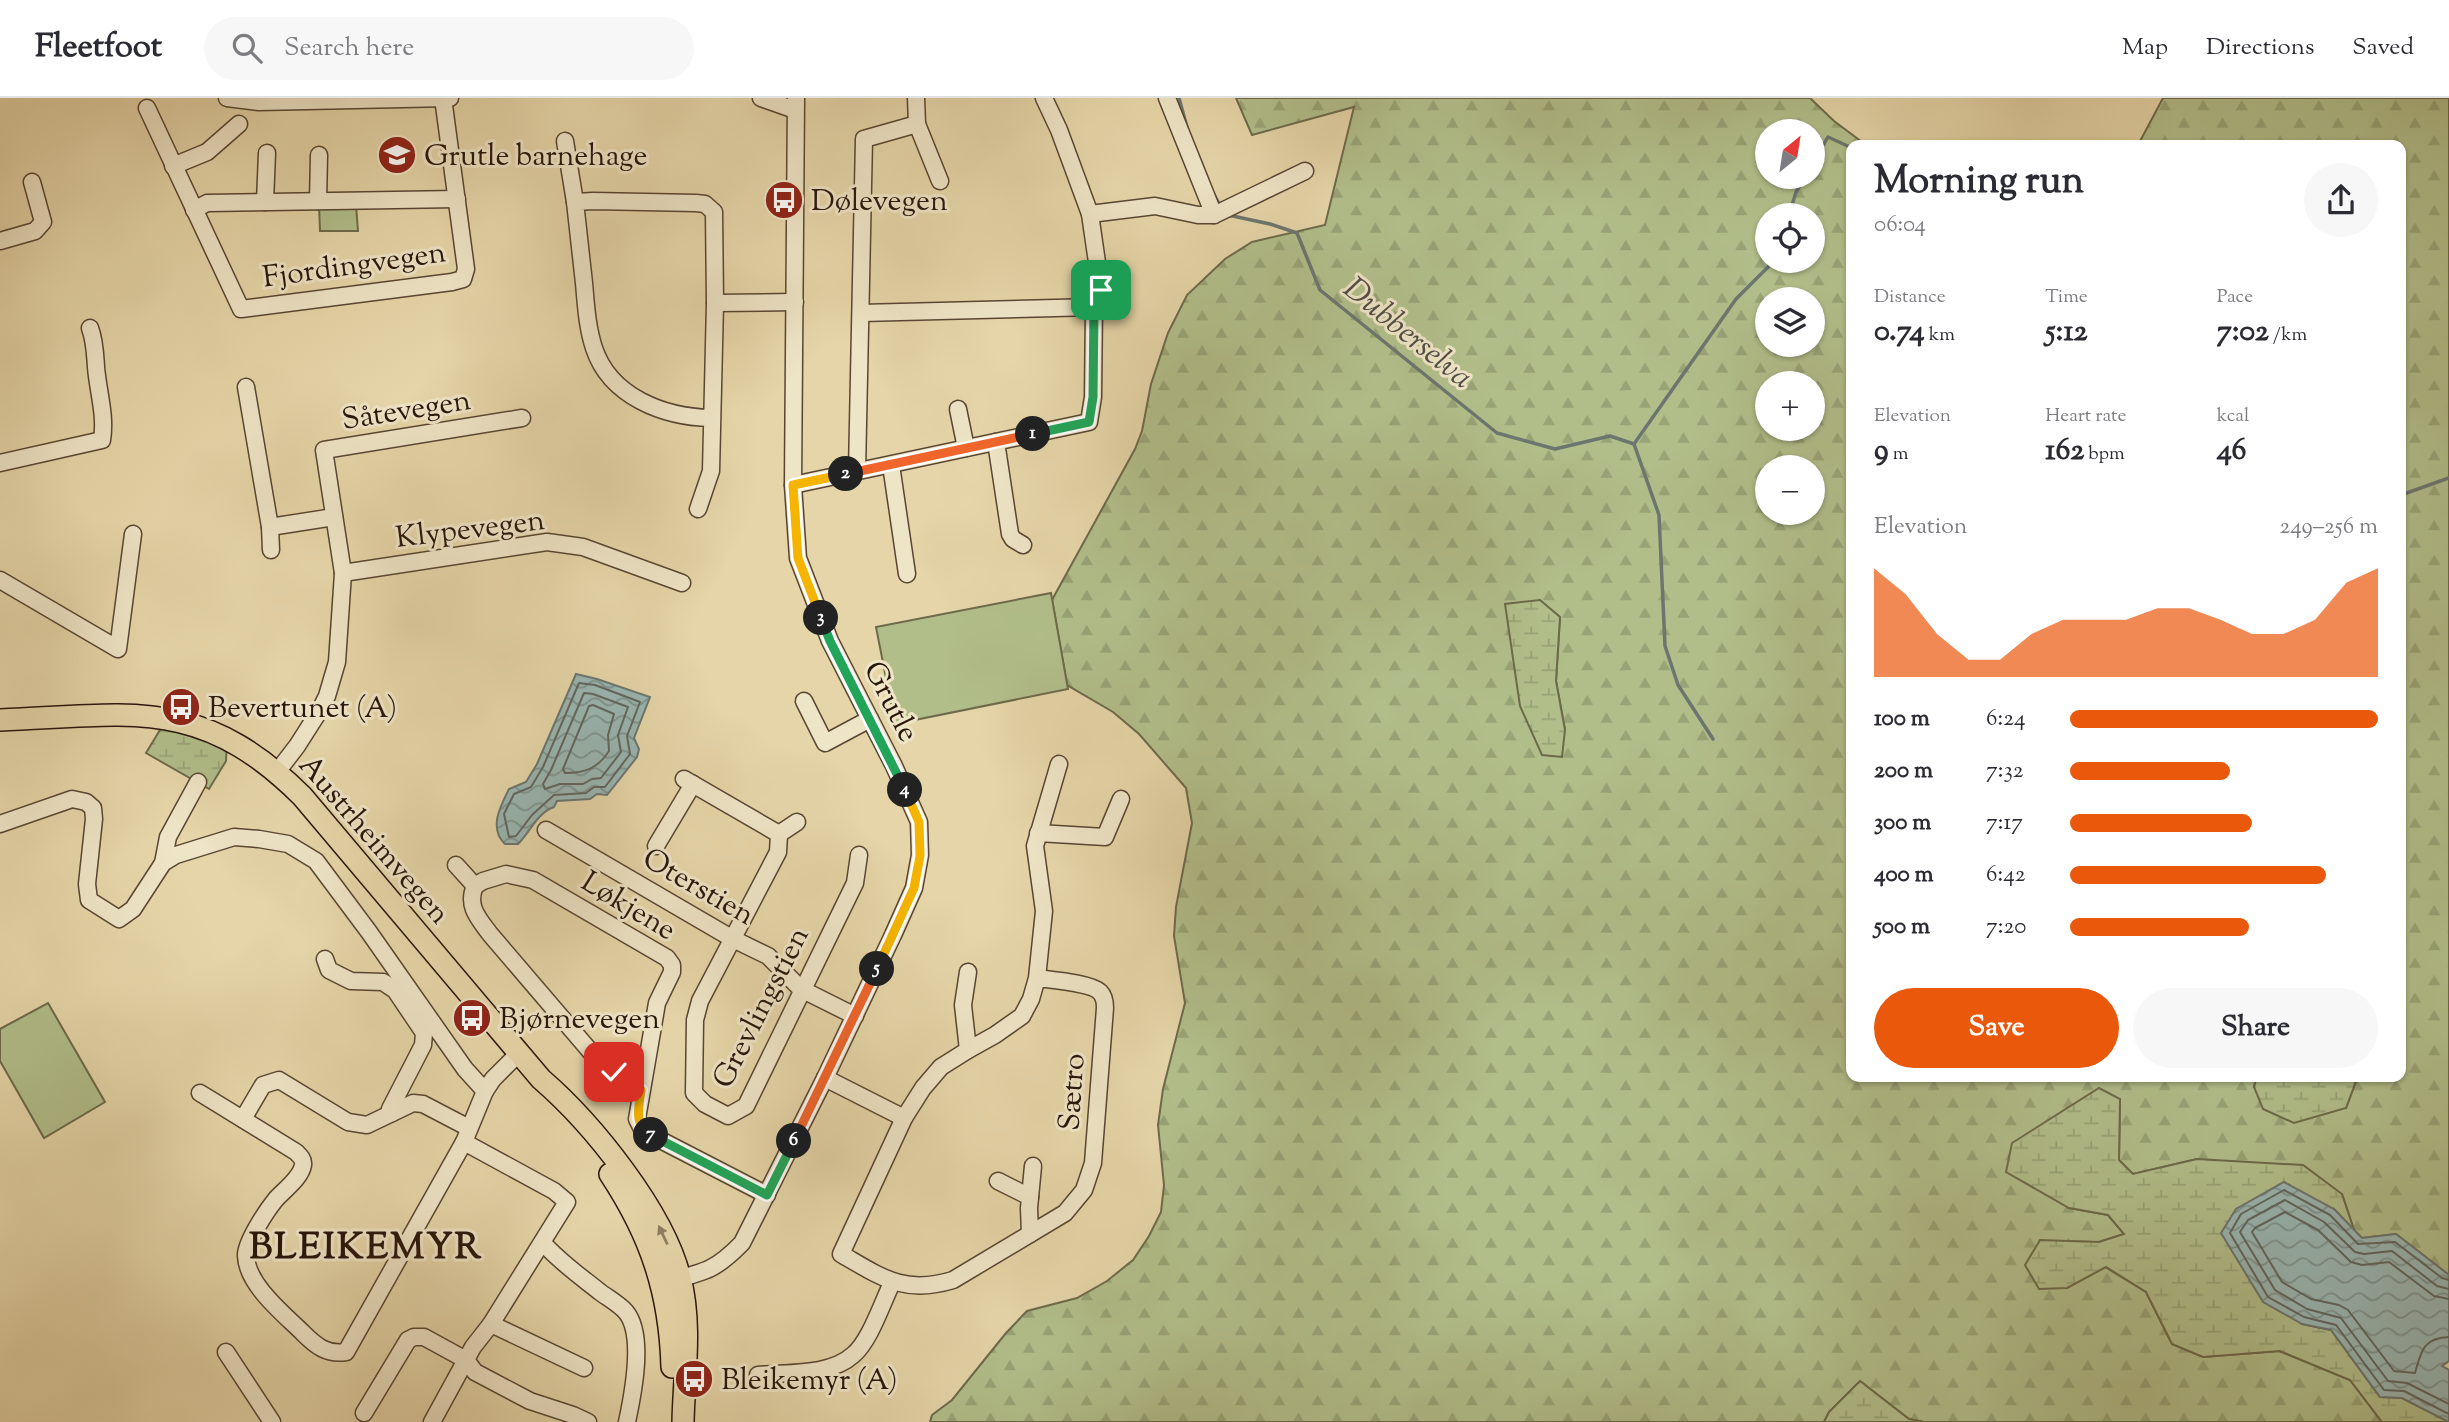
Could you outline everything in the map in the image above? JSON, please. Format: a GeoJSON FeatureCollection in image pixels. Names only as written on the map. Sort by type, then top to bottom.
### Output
{"type":"FeatureCollection","features":[{"type":"Feature","properties":{"kind":"main road","name":"Austrheimvegen"},"geometry":{"type":"LineString","coordinates":[[0,723],[116,713],[170,718],[194,725],[239,745],[278,772],[302,796],[541,1079],[560,1095],[637,1188],[653,1215],[685,1331],[683,1422]]}},
{"type":"Feature","properties":{"kind":"main road","name":"Austrheimvegen"},"geometry":{"type":"LineString","coordinates":[[671,1280],[668,1315],[673,1422]]}},
{"type":"Feature","properties":{"kind":"street"},"geometry":{"type":"LineString","coordinates":[[227,98],[259,102],[450,98]]}},
{"type":"Feature","properties":{"kind":"street","name":"Fjordingvegen"},"geometry":{"type":"LineString","coordinates":[[147,108],[241,309],[463,279],[466,270],[443,98]]}},
{"type":"Feature","properties":{"kind":"street"},"geometry":{"type":"LineString","coordinates":[[761,98],[795,104]]}},
{"type":"Feature","properties":{"kind":"street"},"geometry":{"type":"LineString","coordinates":[[916,98],[917,124],[940,181]]}},
{"type":"Feature","properties":{"kind":"street"},"geometry":{"type":"LineString","coordinates":[[793,485],[1089,422],[1093,397],[1094,307],[1101,290],[1090,214],[1059,130],[1044,98]]}},
{"type":"Feature","properties":{"kind":"street"},"geometry":{"type":"LineString","coordinates":[[1167,98],[1214,215]]}},
{"type":"Feature","properties":{"kind":"street","name":"Grutle"},"geometry":{"type":"LineString","coordinates":[[671,1280],[710,1270],[742,1243],[825,1078],[914,888],[920,856],[919,822],[830,641],[798,558],[793,485],[795,104]]}},
{"type":"Feature","properties":{"kind":"street"},"geometry":{"type":"LineString","coordinates":[[173,166],[207,152],[239,124]]}},
{"type":"Feature","properties":{"kind":"street"},"geometry":{"type":"LineString","coordinates":[[857,471],[864,139],[917,124]]}},
{"type":"Feature","properties":{"kind":"street"},"geometry":{"type":"LineString","coordinates":[[565,141],[589,326],[601,363],[611,379],[638,401],[679,415],[711,418]]}},
{"type":"Feature","properties":{"kind":"street"},"geometry":{"type":"LineString","coordinates":[[265,202],[267,153]]}},
{"type":"Feature","properties":{"kind":"street"},"geometry":{"type":"LineString","coordinates":[[318,201],[319,155]]}},
{"type":"Feature","properties":{"kind":"street"},"geometry":{"type":"LineString","coordinates":[[1090,214],[1155,206],[1198,215],[1214,215],[1305,171]]}},
{"type":"Feature","properties":{"kind":"street"},"geometry":{"type":"LineString","coordinates":[[0,241],[35,231],[43,222],[32,183]]}},
{"type":"Feature","properties":{"kind":"street","name":"Fjordingvegen"},"geometry":{"type":"LineString","coordinates":[[194,210],[207,203],[457,199]]}},
{"type":"Feature","properties":{"kind":"street"},"geometry":{"type":"LineString","coordinates":[[575,202],[696,203],[711,207],[715,216],[711,471],[698,509]]}},
{"type":"Feature","properties":{"kind":"street"},"geometry":{"type":"LineString","coordinates":[[715,303],[795,302]]}},
{"type":"Feature","properties":{"kind":"street"},"geometry":{"type":"LineString","coordinates":[[861,313],[1094,307]]}},
{"type":"Feature","properties":{"kind":"street"},"geometry":{"type":"LineString","coordinates":[[0,463],[102,440],[105,424],[96,366],[96,345],[90,328]]}},
{"type":"Feature","properties":{"kind":"street"},"geometry":{"type":"LineString","coordinates":[[246,387],[270,527],[271,550]]}},
{"type":"Feature","properties":{"kind":"street"},"geometry":{"type":"LineString","coordinates":[[958,409],[966,448]]}},
{"type":"Feature","properties":{"kind":"street","name":"Såtevegen"},"geometry":{"type":"LineString","coordinates":[[278,772],[298,746],[327,696],[337,663],[343,573],[324,450],[522,418]]}},
{"type":"Feature","properties":{"kind":"street"},"geometry":{"type":"LineString","coordinates":[[996,442],[1010,534],[1023,545]]}},
{"type":"Feature","properties":{"kind":"street"},"geometry":{"type":"LineString","coordinates":[[891,465],[907,574]]}},
{"type":"Feature","properties":{"kind":"street"},"geometry":{"type":"LineString","coordinates":[[270,527],[334,517]]}},
{"type":"Feature","properties":{"kind":"street"},"geometry":{"type":"LineString","coordinates":[[0,580],[118,649],[133,534]]}},
{"type":"Feature","properties":{"kind":"street","name":"Klypevegen"},"geometry":{"type":"LineString","coordinates":[[343,573],[547,542],[583,547],[682,583]]}},
{"type":"Feature","properties":{"kind":"street"},"geometry":{"type":"LineString","coordinates":[[804,702],[825,743],[870,719]]}},
{"type":"Feature","properties":{"kind":"street","name":"Sætro"},"geometry":{"type":"LineString","coordinates":[[1037,978],[1102,993],[1105,1009],[1093,1163],[1084,1191],[1065,1213],[953,1280],[924,1286],[892,1283],[841,1254],[904,1118],[923,1088],[941,1067],[1022,1016],[1037,978],[1044,911],[1035,846],[1059,764]]}},
{"type":"Feature","properties":{"kind":"street"},"geometry":{"type":"LineString","coordinates":[[656,846],[689,781],[779,834],[797,822]]}},
{"type":"Feature","properties":{"kind":"street"},"geometry":{"type":"LineString","coordinates":[[0,824],[72,799],[86,802],[93,808],[94,819],[89,900],[119,919],[133,909],[163,863],[168,837],[198,782]]}},
{"type":"Feature","properties":{"kind":"street"},"geometry":{"type":"LineString","coordinates":[[1038,833],[1105,837],[1121,799]]}},
{"type":"Feature","properties":{"kind":"street","name":"Oterstien"},"geometry":{"type":"LineString","coordinates":[[546,830],[733,939],[768,956],[801,989],[855,1016]]}},
{"type":"Feature","properties":{"kind":"street","name":"Grevlingstien"},"geometry":{"type":"LineString","coordinates":[[779,834],[778,852],[707,986],[695,1020],[694,1093],[705,1104],[729,1116],[746,1106],[855,883],[859,855]]}},
{"type":"Feature","properties":{"kind":"street"},"geometry":{"type":"LineString","coordinates":[[163,863],[176,855],[234,837],[288,844],[316,861],[465,1069],[485,1091]]}},
{"type":"Feature","properties":{"kind":"street"},"geometry":{"type":"LineString","coordinates":[[456,865],[475,886],[471,902],[474,912],[490,934],[596,1058],[641,1090]]}},
{"type":"Feature","properties":{"kind":"street","name":"Løkjene"},"geometry":{"type":"LineString","coordinates":[[475,886],[506,874],[533,880],[667,958],[672,965],[672,972],[657,1003],[637,1119],[643,1131],[767,1195]]}},
{"type":"Feature","properties":{"kind":"street"},"geometry":{"type":"LineString","coordinates":[[325,959],[329,970],[351,981],[383,982],[395,990],[424,1033],[423,1045],[390,1109],[392,1113]]}},
{"type":"Feature","properties":{"kind":"street"},"geometry":{"type":"LineString","coordinates":[[968,972],[962,1004],[968,1050]]}},
{"type":"Feature","properties":{"kind":"street"},"geometry":{"type":"LineString","coordinates":[[200,1093],[302,1158],[303,1165],[299,1173],[275,1201],[249,1244],[246,1258],[262,1293],[316,1346],[333,1354],[345,1352],[466,1135],[485,1091],[519,1053]]}},
{"type":"Feature","properties":{"kind":"street"},"geometry":{"type":"LineString","coordinates":[[825,1078],[904,1118]]}},
{"type":"Feature","properties":{"kind":"street"},"geometry":{"type":"LineString","coordinates":[[243,1119],[263,1084],[279,1080],[348,1122],[367,1125],[413,1103],[423,1104],[567,1202],[491,1324],[473,1347],[432,1422]]}},
{"type":"Feature","properties":{"kind":"street","name":"Sætro"},"geometry":{"type":"LineString","coordinates":[[1030,1234],[1028,1224],[1033,1166]]}},
{"type":"Feature","properties":{"kind":"street"},"geometry":{"type":"LineString","coordinates":[[998,1181],[1030,1197]]}},
{"type":"Feature","properties":{"kind":"street"},"geometry":{"type":"LineString","coordinates":[[543,1243],[557,1259],[626,1312],[635,1331],[634,1389],[627,1422]]}},
{"type":"Feature","properties":{"kind":"street"},"geometry":{"type":"LineString","coordinates":[[758,1375],[831,1367],[854,1355],[862,1345],[892,1283]]}},
{"type":"Feature","properties":{"kind":"street"},"geometry":{"type":"LineString","coordinates":[[491,1324],[584,1368]]}},
{"type":"Feature","properties":{"kind":"street"},"geometry":{"type":"LineString","coordinates":[[364,1413],[408,1340],[424,1337],[467,1360],[475,1371],[530,1401],[588,1422]]}},
{"type":"Feature","properties":{"kind":"street"},"geometry":{"type":"LineString","coordinates":[[226,1352],[272,1422]]}},
{"type":"Feature","properties":{"kind":"green space"},"geometry":{"type":"Polygon","coordinates":[[[1236,98],[1810,98],[1859,140],[1846,140],[1846,1082],[2255,1082],[2254,1087],[2346,1108],[2356,1082],[2406,1082],[2406,140],[2141,140],[2163,98],[2449,98],[2449,1275],[2396,1234],[2362,1238],[2354,1230],[2342,1194],[2197,1159],[2133,1174],[2119,1160],[2120,1099],[2069,1208],[2108,1215],[2124,1234],[2099,1242],[2040,1241],[2067,1288],[2105,1267],[2146,1292],[2172,1344],[2203,1357],[2279,1351],[2350,1380],[2382,1422],[1924,1422],[1909,1419],[1860,1381],[1829,1412],[1824,1422],[930,1422],[932,1415],[952,1400],[1027,1311],[1077,1298],[1107,1281],[1133,1260],[1161,1212],[1164,1185],[1158,1125],[1163,1089],[1185,1003],[1174,936],[1176,907],[1192,823],[1186,788],[1139,734],[1113,712],[1067,685],[1052,600],[1135,449],[1142,431],[1151,384],[1168,333],[1187,295],[1225,259],[1252,242],[1325,225],[1354,107],[1252,135],[1236,98]],[[1540,601],[1565,730],[1556,681],[1560,617],[1540,601]]]}},
{"type":"Feature","properties":{"kind":"green space"},"geometry":{"type":"Polygon","coordinates":[[[319,205],[356,205],[358,231],[320,231],[319,205]]]}},
{"type":"Feature","properties":{"kind":"green space"},"geometry":{"type":"Polygon","coordinates":[[[1051,593],[1068,689],[895,724],[876,627],[1051,593]]]}},
{"type":"Feature","properties":{"kind":"green space"},"geometry":{"type":"Polygon","coordinates":[[[1540,600],[1560,617],[1556,681],[1565,730],[1562,757],[1542,755],[1520,706],[1505,604],[1540,600]]]}},
{"type":"Feature","properties":{"kind":"green space"},"geometry":{"type":"Polygon","coordinates":[[[187,709],[227,738],[226,761],[209,789],[146,753],[169,715],[187,709]]]}},
{"type":"Feature","properties":{"kind":"green space"},"geometry":{"type":"Polygon","coordinates":[[[48,1003],[105,1102],[44,1138],[0,1061],[0,1029],[48,1003]]]}},
{"type":"Feature","properties":{"kind":"green space"},"geometry":{"type":"Polygon","coordinates":[[[2255,1082],[2356,1082],[2346,1108],[2294,1123],[2263,1109],[2254,1087],[2255,1082]]]}},
{"type":"Feature","properties":{"kind":"green space"},"geometry":{"type":"Polygon","coordinates":[[[2099,1088],[2120,1099],[2119,1160],[2133,1174],[2197,1159],[2303,1165],[2342,1194],[2354,1230],[2334,1209],[2302,1324],[2331,1330],[2380,1397],[2402,1398],[2449,1422],[2382,1422],[2350,1380],[2280,1351],[2203,1357],[2172,1344],[2146,1292],[2106,1267],[2067,1288],[2039,1289],[2025,1265],[2040,1240],[2099,1242],[2124,1234],[2108,1215],[2069,1208],[2006,1172],[2012,1143],[2099,1088]]]}},
{"type":"Feature","properties":{"kind":"green space"},"geometry":{"type":"Polygon","coordinates":[[[1860,1381],[1909,1419],[1924,1422],[1824,1422],[1829,1412],[1860,1381]]]}},
{"type":"Feature","properties":{"kind":"water"},"geometry":{"type":"Polygon","coordinates":[[[576,674],[650,697],[634,738],[639,749],[637,757],[607,795],[597,794],[590,799],[557,801],[554,807],[538,818],[518,844],[505,844],[497,831],[503,802],[509,789],[526,782],[537,764],[576,674]]]}},
{"type":"Feature","properties":{"kind":"water"},"geometry":{"type":"Polygon","coordinates":[[[2284,1182],[2334,1209],[2362,1238],[2396,1234],[2449,1275],[2449,1361],[2442,1366],[2449,1370],[2449,1422],[2402,1398],[2380,1397],[2331,1330],[2302,1324],[2263,1302],[2221,1233],[2236,1209],[2284,1182]]]}},
{"type":"Feature","properties":{"kind":"waterway","name":"Dubberselva"},"geometry":{"type":"LineString","coordinates":[[1179,98],[1188,131]]}},
{"type":"Feature","properties":{"kind":"waterway"},"geometry":{"type":"LineString","coordinates":[[1825,142],[1828,137],[1846,145]]}},
{"type":"Feature","properties":{"kind":"waterway"},"geometry":{"type":"LineString","coordinates":[[1793,203],[1798,189]]}},
{"type":"Feature","properties":{"kind":"waterway","name":"Dubberselva"},"geometry":{"type":"LineString","coordinates":[[1213,193],[1221,207]]}},
{"type":"Feature","properties":{"kind":"waterway","name":"Dubberselva"},"geometry":{"type":"LineString","coordinates":[[1228,215],[1297,233],[1320,290],[1497,433],[1555,449],[1610,436],[1634,444]]}},
{"type":"Feature","properties":{"kind":"waterway"},"geometry":{"type":"LineString","coordinates":[[1634,444],[1736,299],[1762,273]]}},
{"type":"Feature","properties":{"kind":"waterway"},"geometry":{"type":"LineString","coordinates":[[1634,444],[1659,515],[1665,646],[1678,685],[1713,739]]}},
{"type":"Feature","properties":{"kind":"waterway"},"geometry":{"type":"LineString","coordinates":[[2406,493],[2449,478]]}},
{"type":"Feature","properties":{"kind":"place","name":"Grutle barnehage"},"geometry":{"type":"Point","coordinates":[397,155]}},
{"type":"Feature","properties":{"kind":"place","name":"Dølevegen"},"geometry":{"type":"Point","coordinates":[784,200]}},
{"type":"Feature","properties":{"kind":"place","name":"Bevertunet (A)"},"geometry":{"type":"Point","coordinates":[181,707]}},
{"type":"Feature","properties":{"kind":"place","name":"Bjørnevegen"},"geometry":{"type":"Point","coordinates":[472,1018]}},
{"type":"Feature","properties":{"kind":"place","name":"Bleikemyr (A)"},"geometry":{"type":"Point","coordinates":[694,1379]}},
{"type":"Feature","properties":{"kind":"district","name":"BLEIKEMYR"},"geometry":{"type":"Point","coordinates":[366,1245]}},
{"type":"Feature","properties":{"kind":"route"},"geometry":{"type":"LineString","coordinates":[[614,1072],[641,1090],[637,1119],[643,1131],[767,1195],[893,936],[914,888],[920,856],[919,822],[894,766],[830,641],[798,558],[793,485],[1089,422],[1093,397],[1094,307],[1101,290]]}}]}
